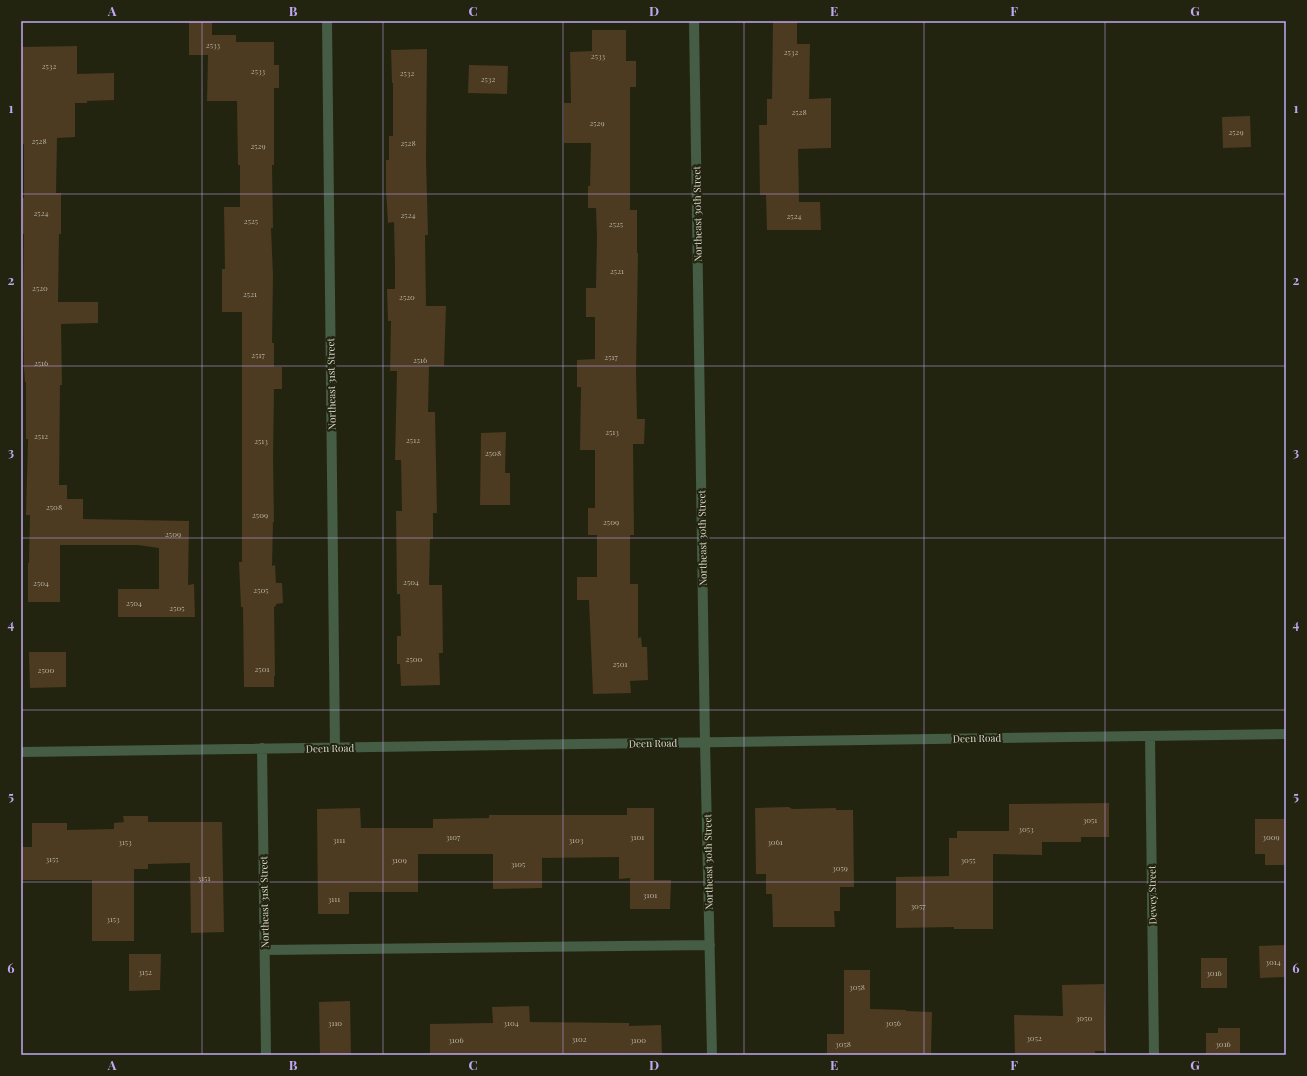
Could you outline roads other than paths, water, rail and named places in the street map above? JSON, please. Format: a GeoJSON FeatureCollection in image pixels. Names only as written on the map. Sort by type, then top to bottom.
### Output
{"type":"FeatureCollection","features":[{"type":"Feature","properties":{"kind":"street","name":"Northeast 31st Street"},"geometry":{"type":"LineString","coordinates":[[327,21],[335,748]]}},
{"type":"Feature","properties":{"kind":"street","name":"Northeast 30th Street"},"geometry":{"type":"LineString","coordinates":[[694,21],[705,742],[712,1055]]}},
{"type":"Feature","properties":{"kind":"street","name":"Deen Road"},"geometry":{"type":"LineString","coordinates":[[21,752],[1286,734]]}},
{"type":"Feature","properties":{"kind":"street","name":"Dewey Street"},"geometry":{"type":"LineString","coordinates":[[1150,736],[1154,1055]]}},
{"type":"Feature","properties":{"kind":"street","name":"Northeast 31st Street"},"geometry":{"type":"LineString","coordinates":[[262,748],[266,1055]]}},
{"type":"Feature","properties":{"kind":"street"},"geometry":{"type":"LineString","coordinates":[[265,950],[710,945]]}}]}
